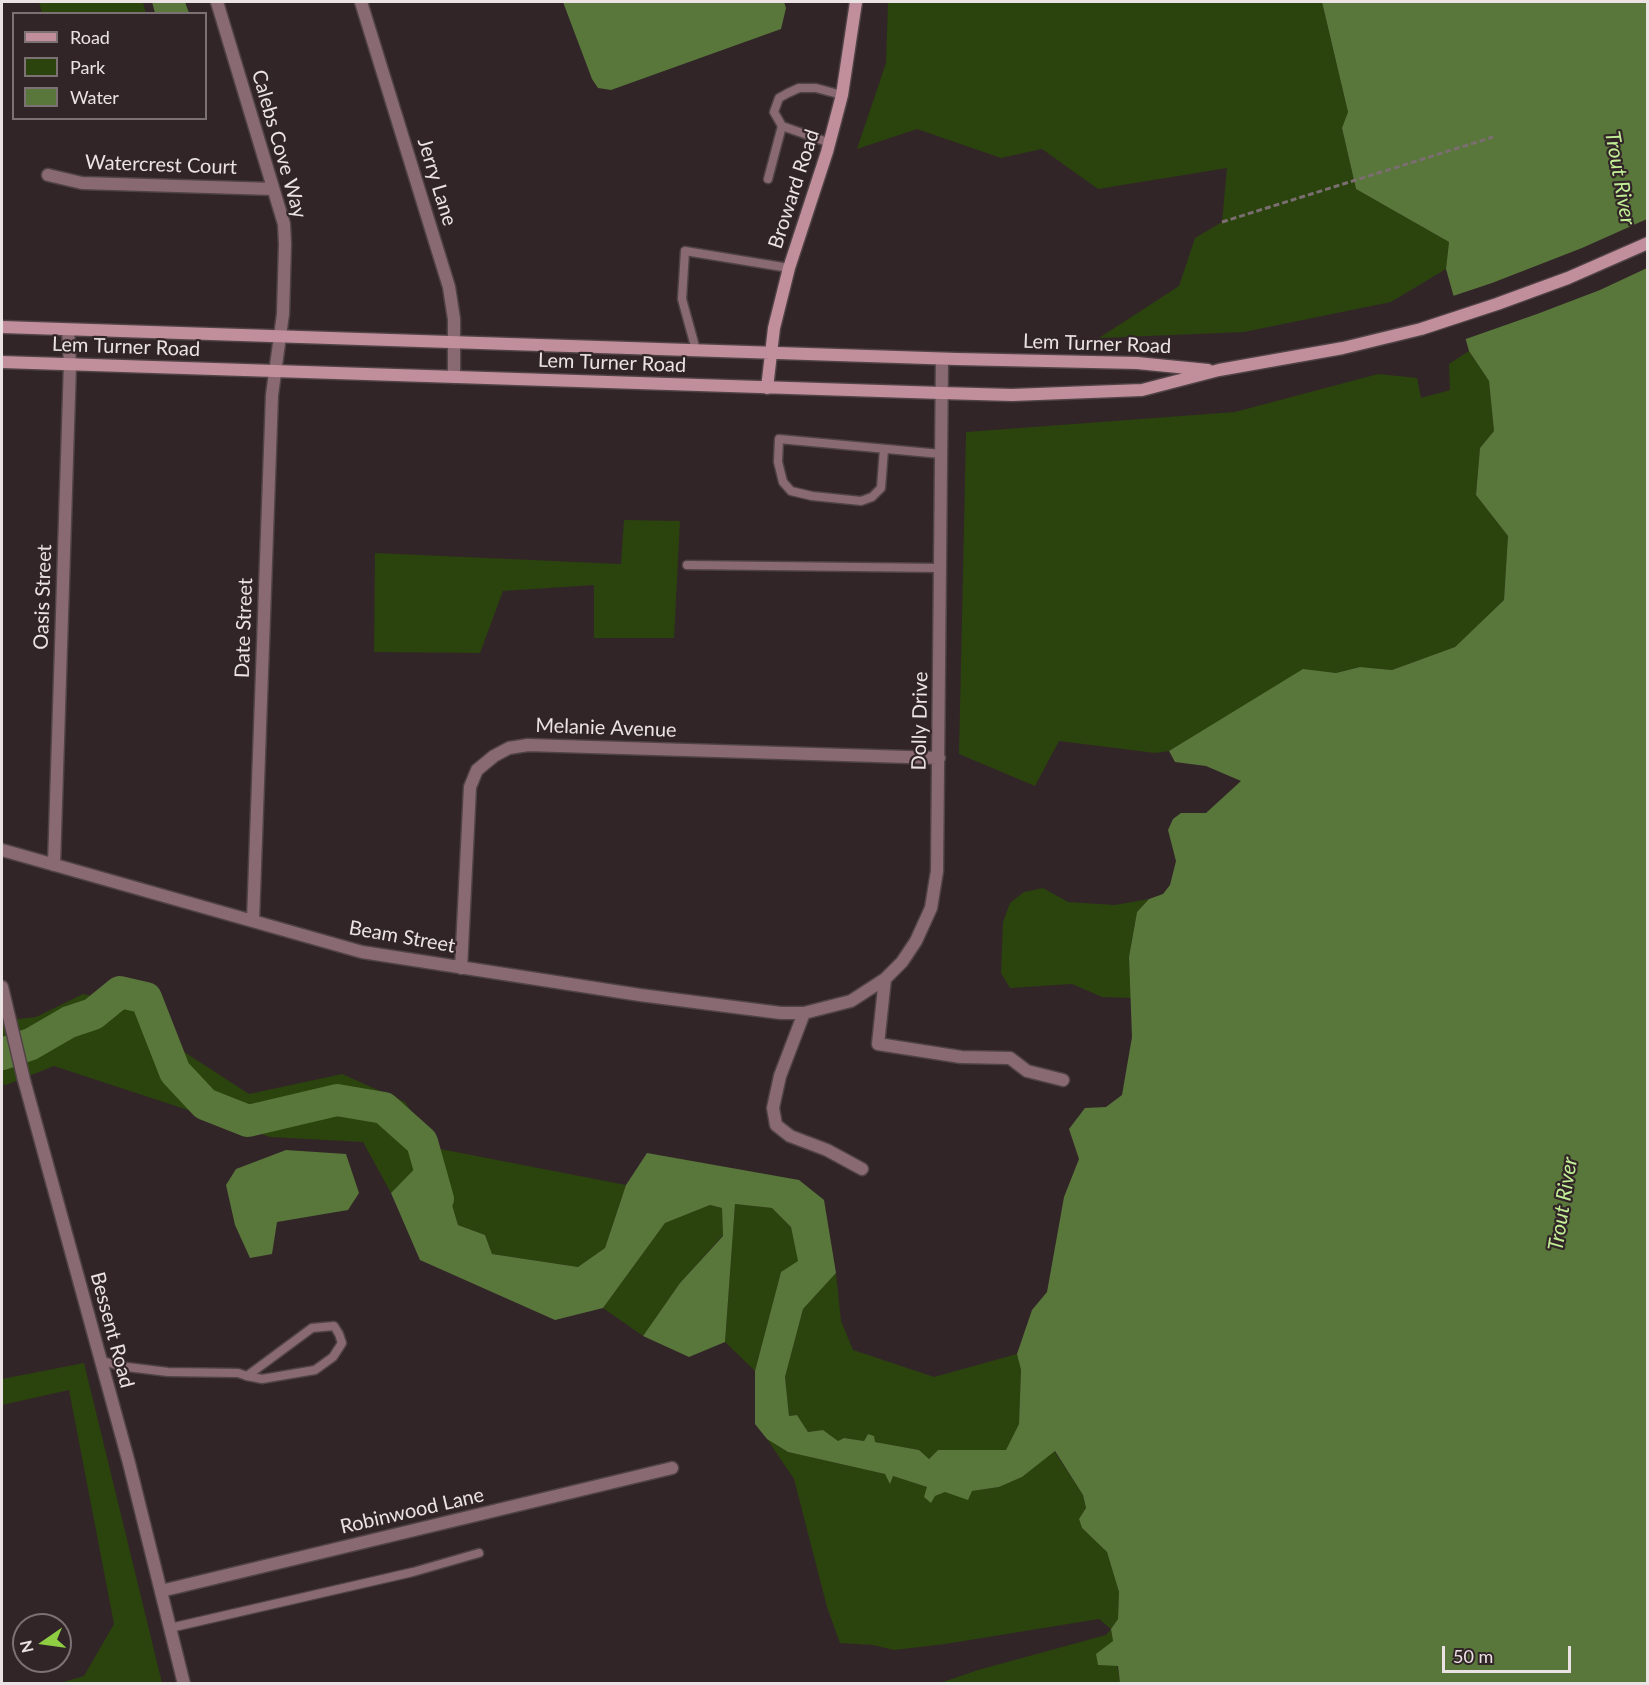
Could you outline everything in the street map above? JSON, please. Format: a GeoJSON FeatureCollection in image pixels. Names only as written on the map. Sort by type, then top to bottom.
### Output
{"type":"FeatureCollection","features":[{"type":"Feature","properties":{"kind":"main road","name":"Broward Road"},"geometry":{"type":"LineString","coordinates":[[767,388],[770,353],[789,268],[830,142],[842,95],[856,2]]}},
{"type":"Feature","properties":{"kind":"main road","name":"Lem Turner Road"},"geometry":{"type":"LineString","coordinates":[[2,362],[941,393],[1023,395],[1142,390],[1219,370],[1344,348],[1421,329],[1568,278],[1647,243]]}},
{"type":"Feature","properties":{"kind":"main road","name":"Lem Turner Road"},"geometry":{"type":"LineString","coordinates":[[2,327],[942,359],[1137,363],[1219,370]]}},
{"type":"Feature","properties":{"kind":"street","name":"Calebs Cove Way"},"geometry":{"type":"LineString","coordinates":[[217,2],[284,224],[283,314],[280,336]]}},
{"type":"Feature","properties":{"kind":"street","name":"Jerry Lane"},"geometry":{"type":"LineString","coordinates":[[361,2],[449,287],[454,319],[454,377]]}},
{"type":"Feature","properties":{"kind":"street","name":"Watercrest Court"},"geometry":{"type":"LineString","coordinates":[[48,174],[82,183],[273,189]]}},
{"type":"Feature","properties":{"kind":"street","name":"Oasis Street"},"geometry":{"type":"LineString","coordinates":[[54,865],[70,364],[68,330]]}},
{"type":"Feature","properties":{"kind":"street","name":"Date Street"},"geometry":{"type":"LineString","coordinates":[[253,921],[272,394],[280,336]]}},
{"type":"Feature","properties":{"kind":"street","name":"Dolly Drive"},"geometry":{"type":"LineString","coordinates":[[804,1013],[851,1001],[885,979],[902,962],[916,941],[931,908],[937,872],[942,359]]}},
{"type":"Feature","properties":{"kind":"street","name":"Melanie Avenue"},"geometry":{"type":"LineString","coordinates":[[461,968],[470,787],[477,770],[494,756],[509,748],[528,745],[939,758]]}},
{"type":"Feature","properties":{"kind":"street","name":"Beam Street"},"geometry":{"type":"LineString","coordinates":[[2,850],[362,952],[640,995],[781,1013],[804,1013]]}},
{"type":"Feature","properties":{"kind":"street"},"geometry":{"type":"LineString","coordinates":[[885,979],[878,1044],[961,1057],[1010,1058],[1027,1071],[1063,1080]]}},
{"type":"Feature","properties":{"kind":"street","name":"Bessent Road"},"geometry":{"type":"LineString","coordinates":[[2,987],[24,1080],[184,1683]]}},
{"type":"Feature","properties":{"kind":"street"},"geometry":{"type":"LineString","coordinates":[[804,1013],[780,1076],[773,1108],[776,1125],[790,1136],[827,1150],[862,1168]]}},
{"type":"Feature","properties":{"kind":"street","name":"Robinwood Lane"},"geometry":{"type":"LineString","coordinates":[[161,1591],[672,1468]]}},
{"type":"Feature","properties":{"kind":"lane"},"geometry":{"type":"LineString","coordinates":[[830,142],[782,126],[774,112],[779,98],[799,88],[816,88],[842,95]]}},
{"type":"Feature","properties":{"kind":"lane"},"geometry":{"type":"LineString","coordinates":[[768,179],[782,126]]}},
{"type":"Feature","properties":{"kind":"lane"},"geometry":{"type":"LineString","coordinates":[[696,350],[681,299],[685,251],[789,268]]}},
{"type":"Feature","properties":{"kind":"lane"},"geometry":{"type":"LineString","coordinates":[[884,449],[881,488],[872,497],[861,501],[812,496],[791,491],[783,482],[778,462],[779,440],[884,449],[941,454]]}},
{"type":"Feature","properties":{"kind":"lane"},"geometry":{"type":"LineString","coordinates":[[687,565],[940,568]]}},
{"type":"Feature","properties":{"kind":"lane"},"geometry":{"type":"LineString","coordinates":[[100,1360],[118,1366],[168,1372],[238,1373],[248,1376],[262,1379],[315,1370],[333,1357],[342,1343],[339,1335],[333,1326],[312,1328],[248,1376]]}},
{"type":"Feature","properties":{"kind":"lane"},"geometry":{"type":"LineString","coordinates":[[170,1628],[402,1574],[479,1553]]}},
{"type":"Feature","properties":{"kind":"path"},"geometry":{"type":"LineString","coordinates":[[1222,222],[1493,137]]}},
{"type":"Feature","properties":{"kind":"green space"},"geometry":{"type":"Polygon","coordinates":[[[39,2],[143,2],[146,12],[42,12],[39,2]]]}},
{"type":"Feature","properties":{"kind":"green space"},"geometry":{"type":"Polygon","coordinates":[[[888,2],[1322,2],[1348,112],[1342,128],[1356,189],[1449,242],[1446,269],[1391,302],[1244,332],[1099,338],[1179,286],[1195,238],[1222,222],[1227,168],[1098,189],[1042,149],[1001,158],[917,129],[857,149],[886,63],[888,2]]]}},
{"type":"Feature","properties":{"kind":"green space"},"geometry":{"type":"Polygon","coordinates":[[[1469,351],[1489,381],[1494,431],[1480,448],[1476,495],[1508,536],[1504,600],[1455,647],[1392,670],[1360,667],[1336,673],[1303,670],[1169,751],[1155,753],[1059,741],[1035,786],[959,754],[966,432],[1235,412],[1378,374],[1417,378],[1421,398],[1450,390],[1449,364],[1469,351]]]}},
{"type":"Feature","properties":{"kind":"green space"},"geometry":{"type":"Polygon","coordinates":[[[624,520],[680,521],[674,638],[594,638],[594,585],[503,591],[480,653],[374,652],[375,553],[621,564],[624,520]]]}},
{"type":"Feature","properties":{"kind":"green space"},"geometry":{"type":"Polygon","coordinates":[[[1043,888],[1068,902],[1115,905],[1149,899],[1137,912],[1129,957],[1131,998],[1102,997],[1072,984],[1010,988],[1001,973],[1003,922],[1010,903],[1024,892],[1043,888]]]}},
{"type":"Feature","properties":{"kind":"green space"},"geometry":{"type":"Polygon","coordinates":[[[134,980],[157,993],[178,1048],[249,1094],[342,1074],[405,1102],[435,1148],[626,1185],[605,1248],[578,1267],[492,1254],[485,1235],[458,1225],[435,1149],[391,1193],[363,1142],[270,1137],[54,1066],[6,1085],[2,1084],[2,1021],[36,1017],[83,994],[97,997],[134,980]]]}},
{"type":"Feature","properties":{"kind":"green space"},"geometry":{"type":"Polygon","coordinates":[[[735,1204],[772,1208],[791,1227],[799,1261],[781,1272],[755,1371],[725,1342],[735,1204]]]}},
{"type":"Feature","properties":{"kind":"green space"},"geometry":{"type":"Polygon","coordinates":[[[710,1205],[722,1208],[723,1235],[680,1283],[643,1336],[603,1308],[665,1223],[710,1205]]]}},
{"type":"Feature","properties":{"kind":"green space"},"geometry":{"type":"Polygon","coordinates":[[[836,1273],[841,1321],[853,1350],[934,1377],[1017,1354],[1021,1370],[1019,1424],[1006,1451],[938,1450],[929,1459],[919,1450],[875,1442],[868,1434],[864,1441],[844,1438],[838,1441],[823,1430],[808,1432],[797,1415],[789,1416],[785,1377],[803,1309],[836,1273]]]}},
{"type":"Feature","properties":{"kind":"green space"},"geometry":{"type":"Polygon","coordinates":[[[84,1363],[162,1683],[60,1683],[84,1676],[114,1624],[69,1390],[2,1405],[2,1379],[84,1363]]]}},
{"type":"Feature","properties":{"kind":"green space"},"geometry":{"type":"Polygon","coordinates":[[[767,1439],[788,1452],[885,1474],[890,1483],[893,1476],[927,1487],[935,1496],[945,1492],[999,1487],[1022,1477],[1054,1451],[1083,1495],[1086,1508],[1079,1519],[1082,1528],[1107,1552],[1119,1592],[1118,1619],[1111,1629],[1099,1619],[894,1650],[873,1645],[840,1643],[827,1607],[794,1479],[767,1439]]]}},
{"type":"Feature","properties":{"kind":"green space"},"geometry":{"type":"Polygon","coordinates":[[[1111,1629],[1120,1683],[940,1683],[978,1670],[1106,1635],[1111,1629]]]}},
{"type":"Feature","properties":{"kind":"water"},"geometry":{"type":"Polygon","coordinates":[[[152,2],[185,2],[189,12],[155,12],[152,2]]]}},
{"type":"Feature","properties":{"kind":"water"},"geometry":{"type":"Polygon","coordinates":[[[563,2],[784,2],[786,8],[781,29],[611,90],[598,88],[592,79],[563,2]]]}},
{"type":"Feature","properties":{"kind":"water","name":"Trout River"},"geometry":{"type":"Polygon","coordinates":[[[1322,2],[1647,2],[1647,1683],[1120,1683],[1118,1666],[1098,1665],[1096,1654],[1113,1641],[1111,1629],[1118,1619],[1119,1592],[1107,1552],[1082,1528],[1079,1519],[1086,1508],[1083,1495],[1055,1451],[1022,1477],[999,1487],[972,1491],[968,1500],[945,1492],[935,1496],[931,1503],[924,1497],[927,1487],[893,1476],[890,1484],[885,1474],[788,1452],[767,1439],[755,1424],[755,1371],[781,1272],[798,1261],[791,1227],[772,1208],[735,1204],[725,1342],[689,1357],[643,1336],[680,1283],[723,1236],[722,1208],[710,1205],[665,1223],[603,1308],[555,1320],[420,1260],[391,1193],[435,1148],[458,1225],[485,1235],[492,1254],[578,1267],[605,1248],[626,1185],[647,1153],[799,1180],[824,1200],[836,1273],[803,1309],[785,1377],[789,1416],[797,1415],[808,1432],[823,1430],[838,1441],[844,1438],[864,1441],[868,1434],[874,1436],[875,1442],[919,1450],[929,1459],[938,1450],[1006,1450],[1019,1424],[1021,1370],[1017,1354],[1032,1310],[1047,1292],[1064,1197],[1079,1159],[1069,1129],[1085,1108],[1106,1107],[1122,1095],[1132,1037],[1129,957],[1137,912],[1149,899],[1163,894],[1170,885],[1176,861],[1168,830],[1173,819],[1181,813],[1206,813],[1241,781],[1206,766],[1175,762],[1169,751],[1303,669],[1336,673],[1360,667],[1392,670],[1455,647],[1504,600],[1508,536],[1476,495],[1480,448],[1494,431],[1489,381],[1469,351],[1446,269],[1449,242],[1356,189],[1342,128],[1348,112],[1322,2]]]}},
{"type":"Feature","properties":{"kind":"water"},"geometry":{"type":"Polygon","coordinates":[[[286,1150],[346,1154],[359,1193],[348,1210],[277,1222],[272,1254],[250,1258],[235,1225],[226,1185],[236,1169],[286,1150]]]}},
{"type":"Feature","properties":{"kind":"pier"},"geometry":{"type":"Polygon","coordinates":[[[1647,219],[1647,268],[1600,290],[1463,340],[1450,297],[1582,248],[1647,219]]]}},
{"type":"Feature","properties":{"kind":"waterway"},"geometry":{"type":"LineString","coordinates":[[2,1054],[31,1044],[69,1022],[93,1014],[120,992],[146,998],[175,1072],[205,1104],[248,1121],[337,1100],[384,1108],[422,1142],[438,1199]]}}]}
